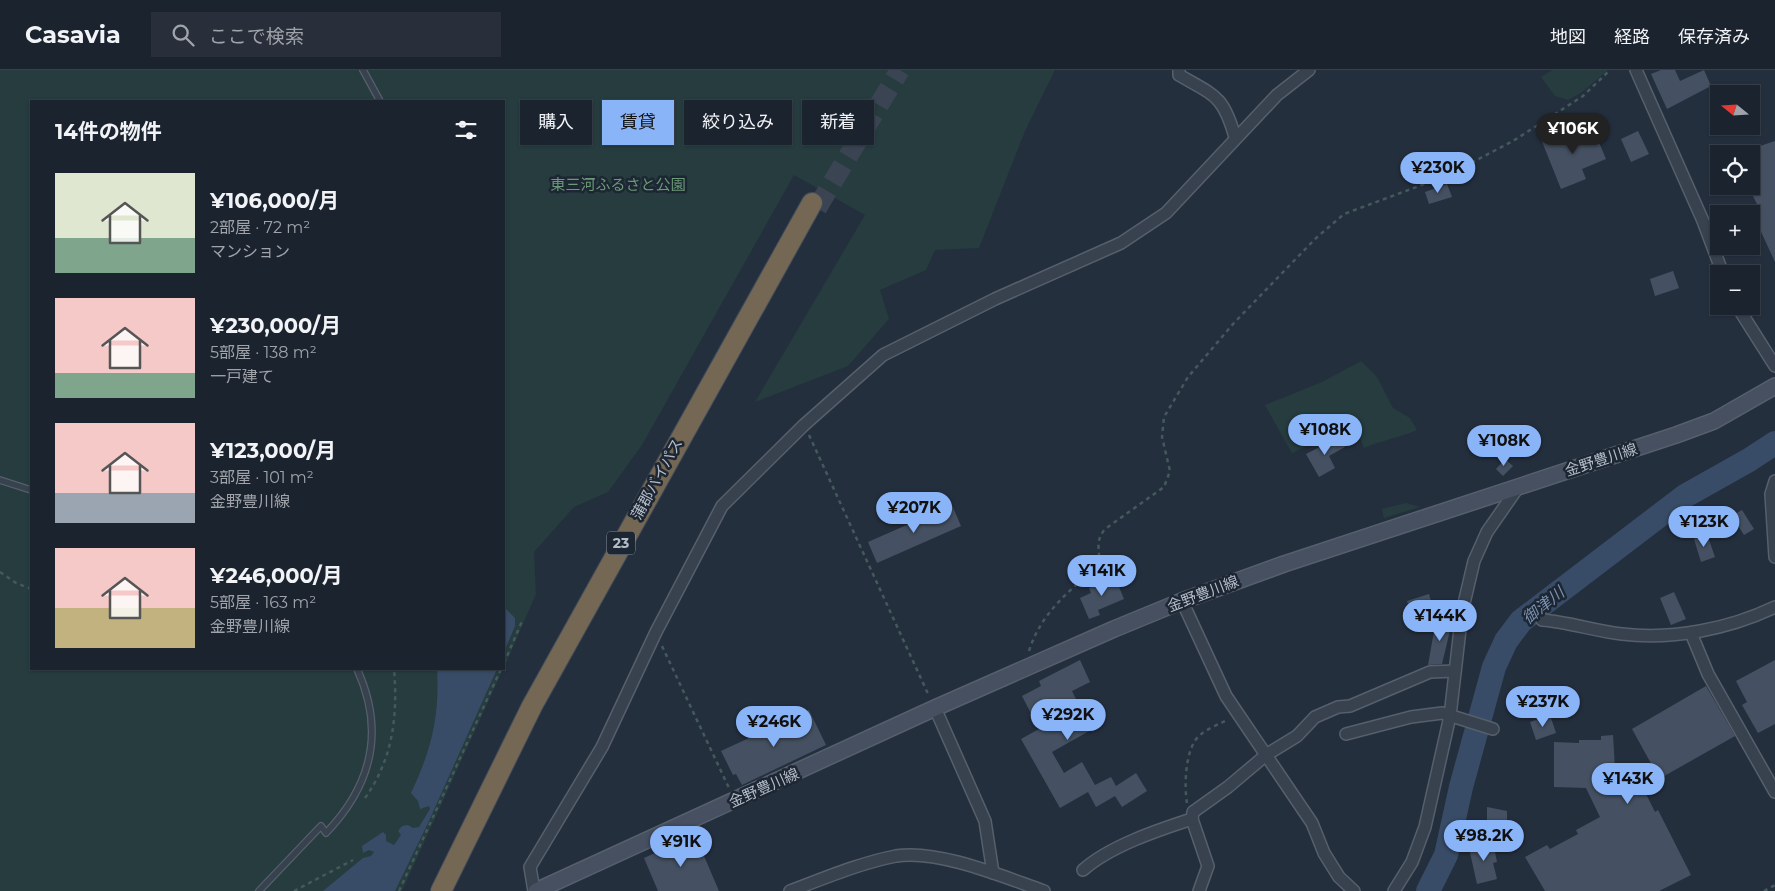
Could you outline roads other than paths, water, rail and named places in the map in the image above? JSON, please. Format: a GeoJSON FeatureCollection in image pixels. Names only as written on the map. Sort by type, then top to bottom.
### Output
{"type":"FeatureCollection","features":[{"type":"Feature","properties":{"kind":"highway","name":"蒲郡バイパス"},"geometry":{"type":"LineString","coordinates":[[444,890],[814,205]]}},
{"type":"Feature","properties":{"kind":"main road","name":"金野豊川線"},"geometry":{"type":"LineString","coordinates":[[535,891],[935,708],[1182,601],[1284,564],[1714,421],[1775,386]]}},
{"type":"Feature","properties":{"kind":"street"},"geometry":{"type":"LineString","coordinates":[[1179,70],[1179,75],[1219,99],[1228,114],[1235,137]]}},
{"type":"Feature","properties":{"kind":"street"},"geometry":{"type":"LineString","coordinates":[[535,891],[530,867],[602,746],[656,632],[722,506],[804,424],[883,355],[995,299],[1121,243],[1158,218],[1180,199],[1235,137],[1277,95],[1309,70]]}},
{"type":"Feature","properties":{"kind":"street"},"geometry":{"type":"LineString","coordinates":[[1636,70],[1703,221],[1720,265]]}},
{"type":"Feature","properties":{"kind":"street"},"geometry":{"type":"LineString","coordinates":[[1743,315],[1775,366]]}},
{"type":"Feature","properties":{"kind":"street"},"geometry":{"type":"LineString","coordinates":[[1775,481],[1771,494],[1775,557]]}},
{"type":"Feature","properties":{"kind":"street"},"geometry":{"type":"LineString","coordinates":[[1398,890],[1412,862],[1425,827],[1450,716],[1462,612],[1474,562],[1487,532],[1519,486]]}},
{"type":"Feature","properties":{"kind":"street"},"geometry":{"type":"LineString","coordinates":[[1182,601],[1226,696],[1312,822],[1324,853],[1339,877],[1354,891]]}},
{"type":"Feature","properties":{"kind":"street"},"geometry":{"type":"LineString","coordinates":[[1542,620],[1621,634],[1659,637],[1691,633],[1775,607]]}},
{"type":"Feature","properties":{"kind":"street"},"geometry":{"type":"LineString","coordinates":[[1691,633],[1708,674],[1775,792]]}},
{"type":"Feature","properties":{"kind":"street"},"geometry":{"type":"LineString","coordinates":[[1199,891],[1208,866],[1192,819],[1193,812],[1228,787],[1266,755],[1297,736],[1315,718],[1338,707],[1350,706],[1430,672],[1455,671]]}},
{"type":"Feature","properties":{"kind":"street"},"geometry":{"type":"LineString","coordinates":[[935,708],[985,821],[993,873]]}},
{"type":"Feature","properties":{"kind":"street"},"geometry":{"type":"LineString","coordinates":[[1346,734],[1412,717],[1442,713],[1493,729]]}},
{"type":"Feature","properties":{"kind":"street"},"geometry":{"type":"LineString","coordinates":[[1083,870],[1093,861],[1115,850],[1164,828],[1192,819]]}},
{"type":"Feature","properties":{"kind":"street"},"geometry":{"type":"LineString","coordinates":[[790,891],[861,865],[898,856],[932,856],[993,873],[1044,891]]}},
{"type":"Feature","properties":{"kind":"lane"},"geometry":{"type":"LineString","coordinates":[[364,70],[379,100]]}},
{"type":"Feature","properties":{"kind":"lane"},"geometry":{"type":"LineString","coordinates":[[0,480],[30,490]]}},
{"type":"Feature","properties":{"kind":"lane"},"geometry":{"type":"LineString","coordinates":[[259,891],[321,826],[326,833],[332,828],[362,782],[370,758],[372,726],[366,687],[358,670]]}},
{"type":"Feature","properties":{"kind":"water"},"geometry":{"type":"Polygon","coordinates":[[[505,608],[515,618],[515,626],[505,650],[505,608]]]}},
{"type":"Feature","properties":{"kind":"water"},"geometry":{"type":"Polygon","coordinates":[[[437,670],[497,670],[428,823],[395,891],[323,891],[363,858],[371,856],[374,852],[369,850],[363,853],[362,846],[383,832],[386,835],[386,841],[394,845],[401,835],[398,831],[402,826],[419,827],[430,809],[429,806],[420,809],[418,801],[411,793],[424,763],[433,733],[438,686],[437,670]]]}},
{"type":"Feature","properties":{"kind":"waterway","name":"御津川"},"geometry":{"type":"LineString","coordinates":[[1428,891],[1446,855],[1461,787],[1494,667],[1506,641],[1521,621],[1685,496],[1775,443]]}},
{"type":"Feature","properties":{"kind":"tunnel"},"geometry":{"type":"LineString","coordinates":[[817,208],[900,70]]}},
{"type":"Feature","properties":{"kind":"park label","name":"東三河ふるさと公園"},"geometry":{"type":"Point","coordinates":[618,185]}}]}
